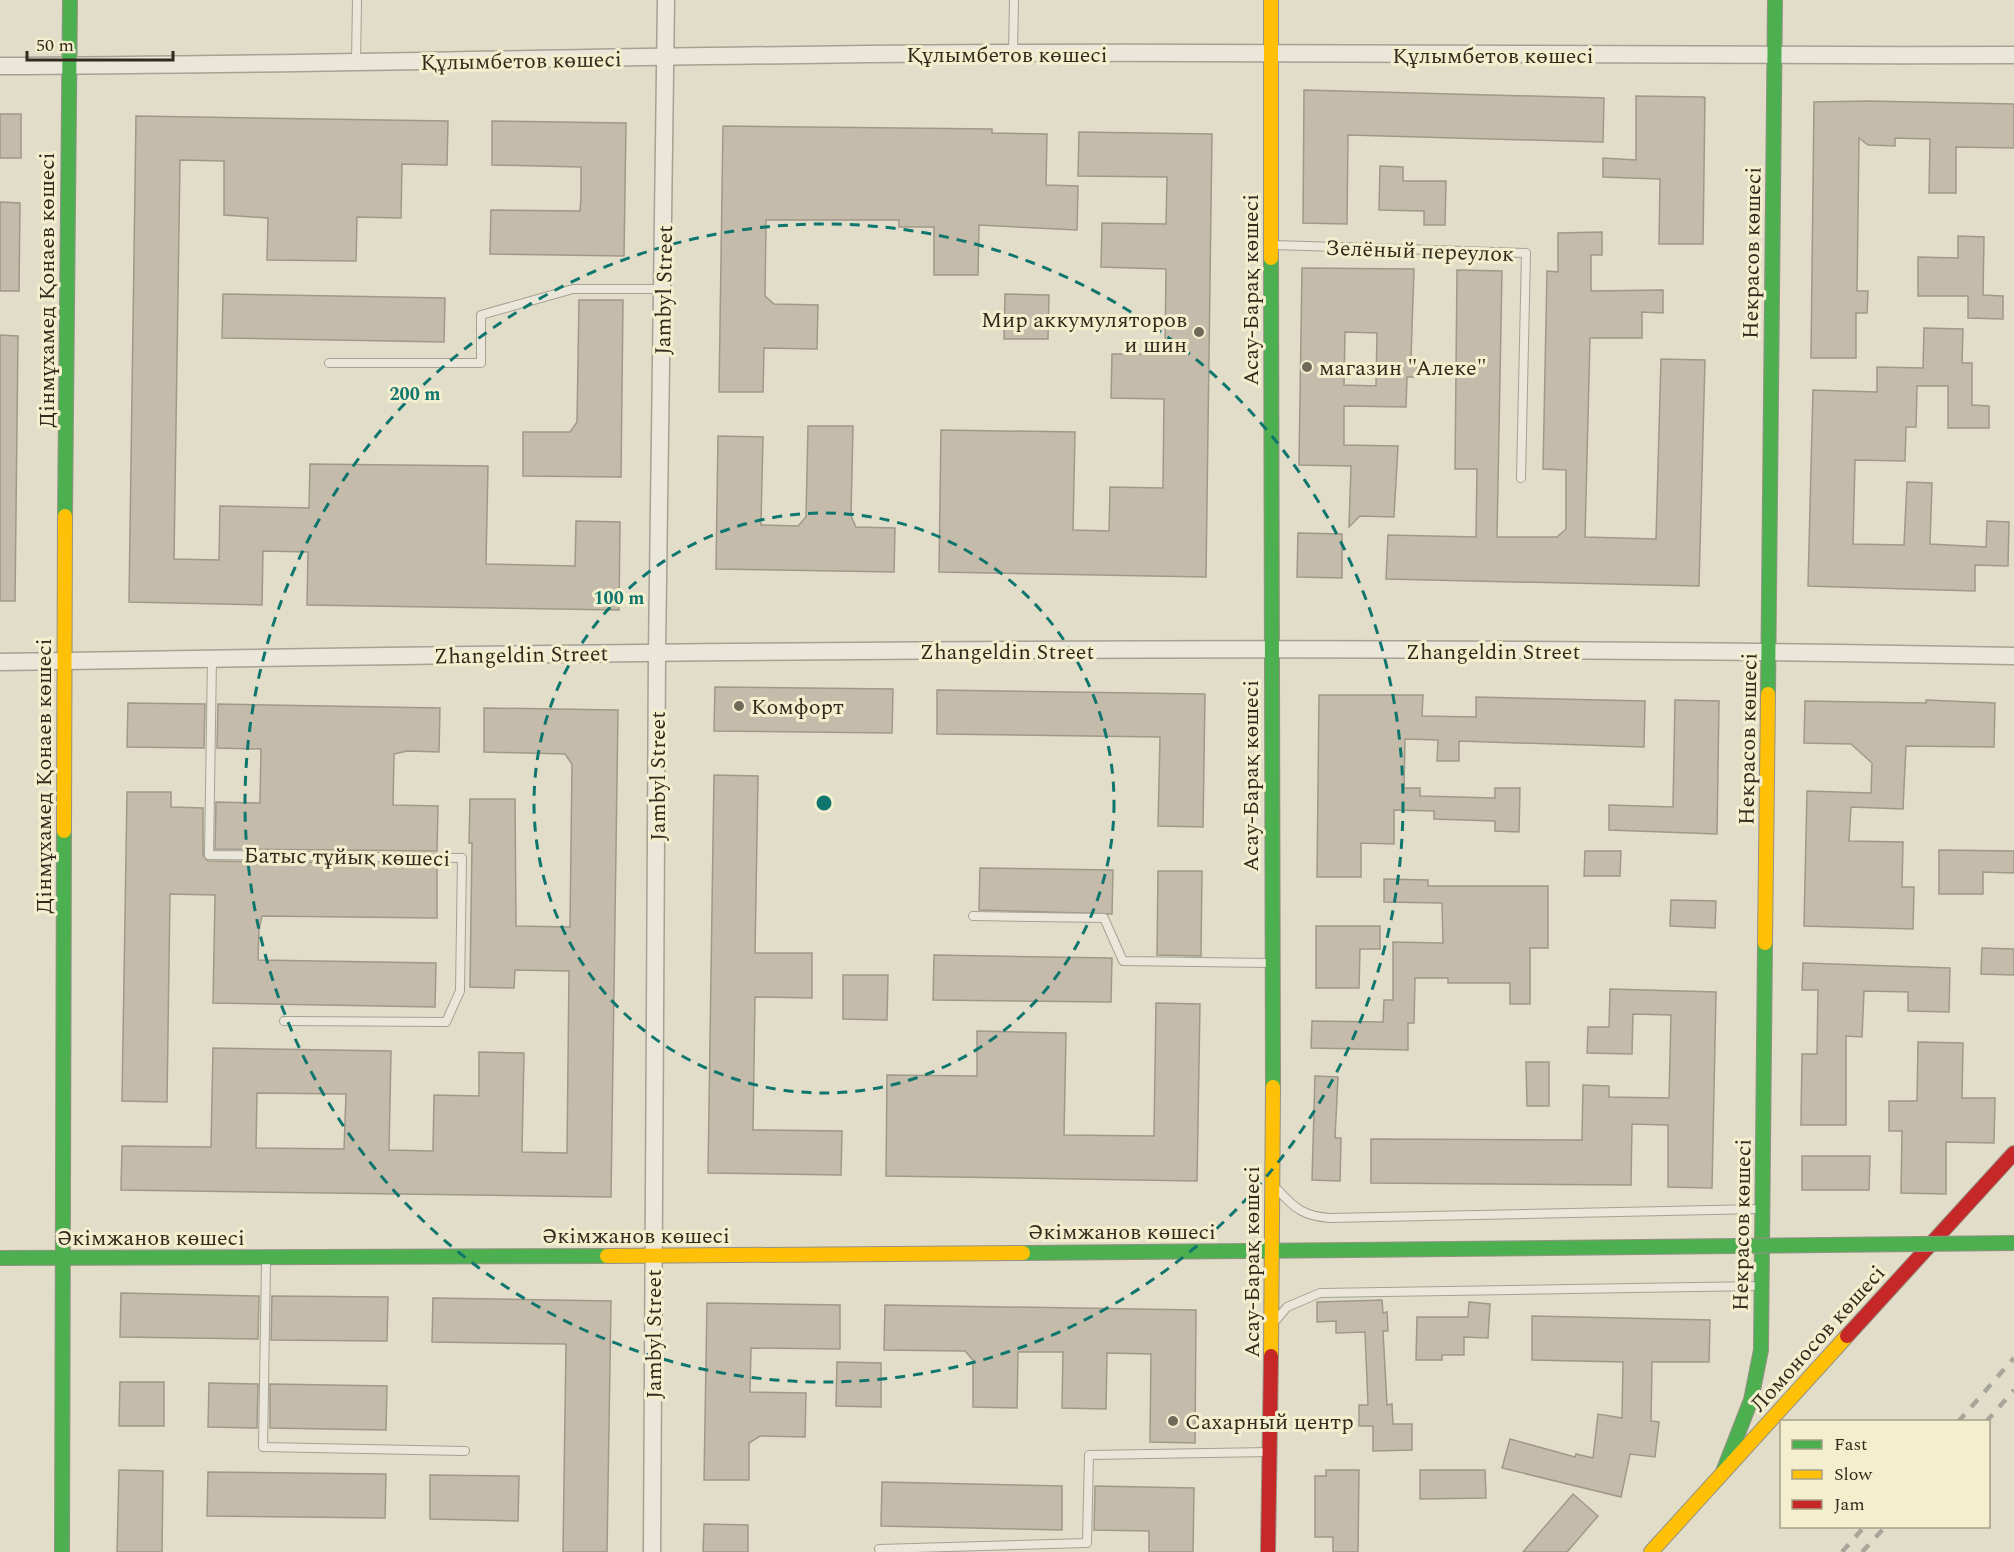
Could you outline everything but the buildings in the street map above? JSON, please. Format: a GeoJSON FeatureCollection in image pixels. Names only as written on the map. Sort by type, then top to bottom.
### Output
{"type":"FeatureCollection","features":[{"type":"Feature","properties":{"kind":"main road","name":"Дінмұхамед Қонаев көшесі"},"geometry":{"type":"LineString","coordinates":[[62,1552],[64,661],[70,0]]}},
{"type":"Feature","properties":{"kind":"main road","name":"Асау-Барақ көшесі"},"geometry":{"type":"LineString","coordinates":[[1268,1552],[1273,1251],[1271,0]]}},
{"type":"Feature","properties":{"kind":"main road","name":"Некрасов көшесі"},"geometry":{"type":"LineString","coordinates":[[1723,1472],[1751,1401],[1761,1350],[1775,0]]}},
{"type":"Feature","properties":{"kind":"main road","name":"Ломоносов көшесі"},"geometry":{"type":"LineString","coordinates":[[1652,1552],[2014,1153]]}},
{"type":"Feature","properties":{"kind":"main road","name":"Әкімжанов көшесі"},"geometry":{"type":"LineString","coordinates":[[0,1258],[266,1259],[2014,1243]]}},
{"type":"Feature","properties":{"kind":"street","name":"Jambyl Street"},"geometry":{"type":"LineString","coordinates":[[652,1552],[657,652],[666,0]]}},
{"type":"Feature","properties":{"kind":"street","name":"Құлымбетов көшесі"},"geometry":{"type":"LineString","coordinates":[[0,66],[356,64],[666,56],[1013,53],[2014,55]]}},
{"type":"Feature","properties":{"kind":"street","name":"Zhangeldin Street"},"geometry":{"type":"LineString","coordinates":[[0,662],[657,652],[1769,651],[2014,656]]}},
{"type":"Feature","properties":{"kind":"lane"},"geometry":{"type":"LineString","coordinates":[[356,64],[357,0]]}},
{"type":"Feature","properties":{"kind":"lane"},"geometry":{"type":"LineString","coordinates":[[1013,53],[1014,0]]}},
{"type":"Feature","properties":{"kind":"lane","name":"Зелёный переулок"},"geometry":{"type":"LineString","coordinates":[[1270,245],[1526,252],[1521,478]]}},
{"type":"Feature","properties":{"kind":"lane"},"geometry":{"type":"LineString","coordinates":[[329,363],[481,363],[481,315],[573,289],[663,289]]}},
{"type":"Feature","properties":{"kind":"lane","name":"Батыс тұйық көшесі"},"geometry":{"type":"LineString","coordinates":[[212,658],[209,855],[462,858],[460,991],[446,1022],[284,1021]]}},
{"type":"Feature","properties":{"kind":"lane"},"geometry":{"type":"LineString","coordinates":[[973,916],[1104,918],[1124,961],[1271,963]]}},
{"type":"Feature","properties":{"kind":"lane"},"geometry":{"type":"LineString","coordinates":[[1273,1184],[1291,1204],[1309,1216],[1330,1218],[1763,1209]]}},
{"type":"Feature","properties":{"kind":"lane"},"geometry":{"type":"LineString","coordinates":[[266,1259],[263,1447],[465,1451]]}},
{"type":"Feature","properties":{"kind":"lane"},"geometry":{"type":"LineString","coordinates":[[1272,1324],[1287,1308],[1320,1293],[1762,1286]]}},
{"type":"Feature","properties":{"kind":"lane"},"geometry":{"type":"LineString","coordinates":[[879,1549],[1087,1543],[1089,1455],[1269,1452]]}},
{"type":"Feature","properties":{"kind":"railway"},"geometry":{"type":"LineString","coordinates":[[1960,1420],[2014,1358]]}},
{"type":"Feature","properties":{"kind":"railway"},"geometry":{"type":"LineString","coordinates":[[1988,1420],[2014,1390]]}},
{"type":"Feature","properties":{"kind":"railway"},"geometry":{"type":"LineString","coordinates":[[1842,1552],[1863,1528]]}},
{"type":"Feature","properties":{"kind":"railway"},"geometry":{"type":"LineString","coordinates":[[1862,1552],[1884,1528]]}},
{"type":"Feature","properties":{"kind":"traffic: fast"},"geometry":{"type":"LineString","coordinates":[[65,516],[70,0]]}},
{"type":"Feature","properties":{"kind":"traffic: fast"},"geometry":{"type":"LineString","coordinates":[[1768,694],[1775,0]]}},
{"type":"Feature","properties":{"kind":"traffic: fast"},"geometry":{"type":"LineString","coordinates":[[1271,258],[1273,1087]]}},
{"type":"Feature","properties":{"kind":"traffic: fast"},"geometry":{"type":"LineString","coordinates":[[62,1552],[64,831]]}},
{"type":"Feature","properties":{"kind":"traffic: fast"},"geometry":{"type":"LineString","coordinates":[[1723,1472],[1751,1400],[1761,1350],[1765,943]]}},
{"type":"Feature","properties":{"kind":"traffic: fast"},"geometry":{"type":"LineString","coordinates":[[1353,1250],[2014,1243]]}},
{"type":"Feature","properties":{"kind":"traffic: fast"},"geometry":{"type":"LineString","coordinates":[[1023,1253],[1353,1250]]}},
{"type":"Feature","properties":{"kind":"traffic: fast"},"geometry":{"type":"LineString","coordinates":[[0,1258],[607,1256]]}},
{"type":"Feature","properties":{"kind":"traffic: slow"},"geometry":{"type":"LineString","coordinates":[[1271,0],[1271,258]]}},
{"type":"Feature","properties":{"kind":"traffic: slow"},"geometry":{"type":"LineString","coordinates":[[64,831],[65,516]]}},
{"type":"Feature","properties":{"kind":"traffic: slow"},"geometry":{"type":"LineString","coordinates":[[1765,943],[1768,694]]}},
{"type":"Feature","properties":{"kind":"traffic: slow"},"geometry":{"type":"LineString","coordinates":[[1271,1356],[1273,1087]]}},
{"type":"Feature","properties":{"kind":"traffic: slow"},"geometry":{"type":"LineString","coordinates":[[607,1256],[1023,1253]]}},
{"type":"Feature","properties":{"kind":"traffic: slow"},"geometry":{"type":"LineString","coordinates":[[1651,1552],[1847,1336]]}},
{"type":"Feature","properties":{"kind":"traffic: jam"},"geometry":{"type":"LineString","coordinates":[[1847,1336],[2014,1153]]}},
{"type":"Feature","properties":{"kind":"traffic: jam"},"geometry":{"type":"LineString","coordinates":[[1268,1552],[1271,1356]]}},
{"type":"Feature","properties":{"kind":"place","name":"Мир аккумуляторов и шин"},"geometry":{"type":"Point","coordinates":[1199,332]}},
{"type":"Feature","properties":{"kind":"place","name":"магазин \"Алеке\""},"geometry":{"type":"Point","coordinates":[1307,367]}},
{"type":"Feature","properties":{"kind":"place","name":"Комфорт"},"geometry":{"type":"Point","coordinates":[739,706]}},
{"type":"Feature","properties":{"kind":"place","name":"Сахарный центр"},"geometry":{"type":"Point","coordinates":[1173,1421]}}]}
